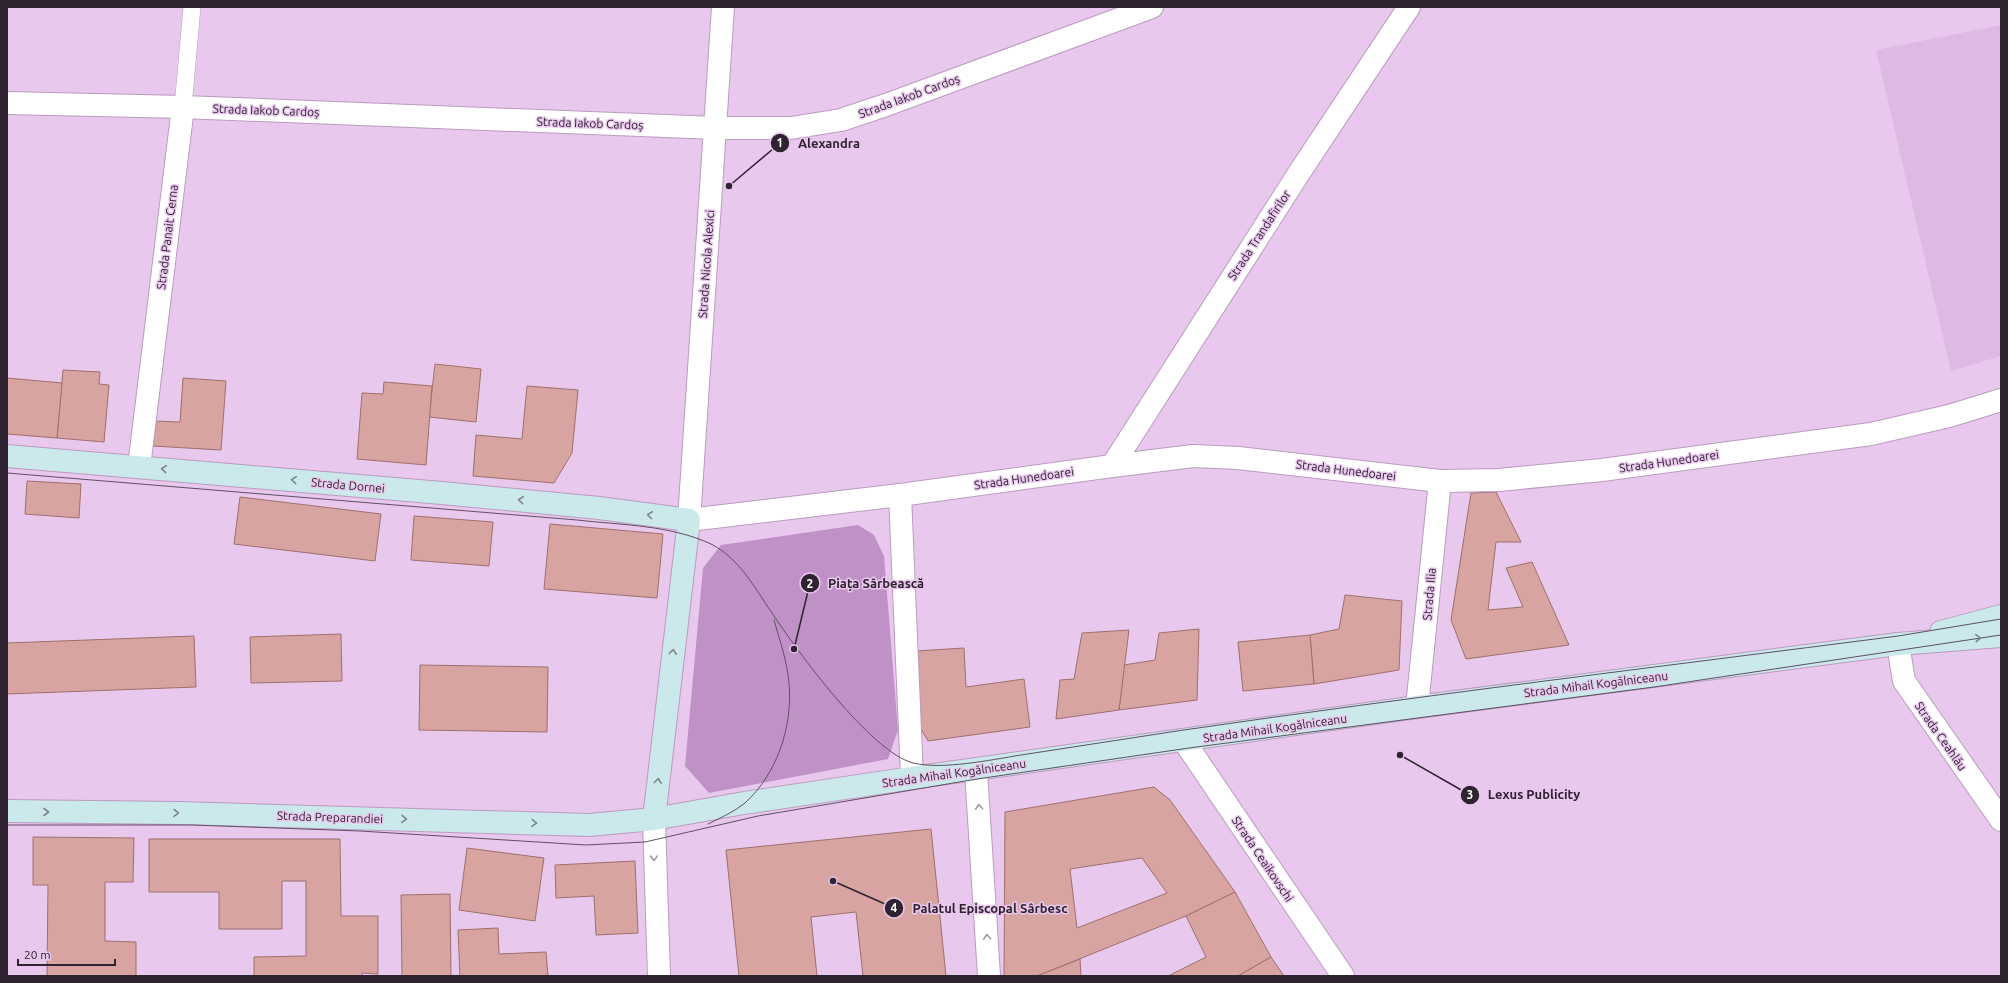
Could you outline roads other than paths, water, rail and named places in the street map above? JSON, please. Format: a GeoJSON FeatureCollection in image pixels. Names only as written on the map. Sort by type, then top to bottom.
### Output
{"type":"FeatureCollection","features":[{"type":"Feature","properties":{"kind":"main road","name":"Strada Dornei"},"geometry":{"type":"LineString","coordinates":[[7,456],[568,505],[688,520]]}},
{"type":"Feature","properties":{"kind":"main road"},"geometry":{"type":"LineString","coordinates":[[654,820],[688,520]]}},
{"type":"Feature","properties":{"kind":"main road","name":"Strada Mihail Kogălniceanu"},"geometry":{"type":"LineString","coordinates":[[1898,644],[1966,624],[2001,616]]}},
{"type":"Feature","properties":{"kind":"main road","name":"Strada Mihail Kogălniceanu"},"geometry":{"type":"LineString","coordinates":[[654,820],[744,803],[912,778],[976,771],[1417,708],[1898,644],[2001,636]]}},
{"type":"Feature","properties":{"kind":"main road","name":"Strada Preparandiei"},"geometry":{"type":"LineString","coordinates":[[7,811],[195,813],[589,825],[654,820]]}},
{"type":"Feature","properties":{"kind":"street","name":"Strada Nicola Alexici"},"geometry":{"type":"LineString","coordinates":[[688,520],[716,128],[723,7]]}},
{"type":"Feature","properties":{"kind":"street","name":"Strada Iakob Cardoș"},"geometry":{"type":"LineString","coordinates":[[7,103],[183,107],[716,128],[791,128],[841,120],[886,105],[1152,7]]}},
{"type":"Feature","properties":{"kind":"street","name":"Strada Trandafirilor"},"geometry":{"type":"LineString","coordinates":[[1112,466],[1299,174],[1409,7]]}},
{"type":"Feature","properties":{"kind":"street","name":"Strada Panait Cerna"},"geometry":{"type":"LineString","coordinates":[[139,467],[183,107]]}},
{"type":"Feature","properties":{"kind":"street","name":"Strada Hunedoarei"},"geometry":{"type":"LineString","coordinates":[[688,520],[900,495],[1193,456],[1238,458],[1440,481],[1499,480],[1602,470],[1871,434],[1949,416],[2001,400]]}},
{"type":"Feature","properties":{"kind":"street","name":"Strada Ilia"},"geometry":{"type":"LineString","coordinates":[[1417,708],[1440,481]]}},
{"type":"Feature","properties":{"kind":"street"},"geometry":{"type":"LineString","coordinates":[[900,495],[912,778]]}},
{"type":"Feature","properties":{"kind":"street","name":"Strada Ceahlău"},"geometry":{"type":"LineString","coordinates":[[1898,644],[1904,681],[2001,820]]}},
{"type":"Feature","properties":{"kind":"street","name":"Strada Ceaikovschi"},"geometry":{"type":"LineString","coordinates":[[1184,741],[1343,976]]}},
{"type":"Feature","properties":{"kind":"street"},"geometry":{"type":"LineString","coordinates":[[976,771],[989,976]]}},
{"type":"Feature","properties":{"kind":"street"},"geometry":{"type":"LineString","coordinates":[[654,820],[659,976]]}},
{"type":"Feature","properties":{"kind":"lane","name":"Strada Panait Cerna"},"geometry":{"type":"LineString","coordinates":[[183,107],[192,7]]}},
{"type":"Feature","properties":{"kind":"tram line"},"geometry":{"type":"LineString","coordinates":[[7,473],[577,520],[662,529],[695,538],[711,544],[721,550],[746,574],[799,651],[836,698],[857,721],[896,755],[913,763],[925,765],[952,765],[981,762],[1267,718],[1898,636],[2001,619]]}},
{"type":"Feature","properties":{"kind":"tram line"},"geometry":{"type":"LineString","coordinates":[[708,824],[727,815],[745,803],[766,778],[774,764],[780,748],[785,732],[790,699],[785,659],[774,620]]}},
{"type":"Feature","properties":{"kind":"tram line"},"geometry":{"type":"LineString","coordinates":[[7,825],[193,825],[360,831],[586,845],[645,842],[758,816],[977,779],[1189,748],[1654,687],[2001,635]]}},
{"type":"Feature","properties":{"kind":"place","name":"Alexandra"},"geometry":{"type":"Point","coordinates":[729,186]}},
{"type":"Feature","properties":{"kind":"place","name":"Piața Sârbească"},"geometry":{"type":"Point","coordinates":[794,649]}},
{"type":"Feature","properties":{"kind":"place","name":"Lexus Publicity"},"geometry":{"type":"Point","coordinates":[1400,755]}},
{"type":"Feature","properties":{"kind":"place","name":"Palatul Episcopal Sârbesc"},"geometry":{"type":"Point","coordinates":[833,881]}}]}
